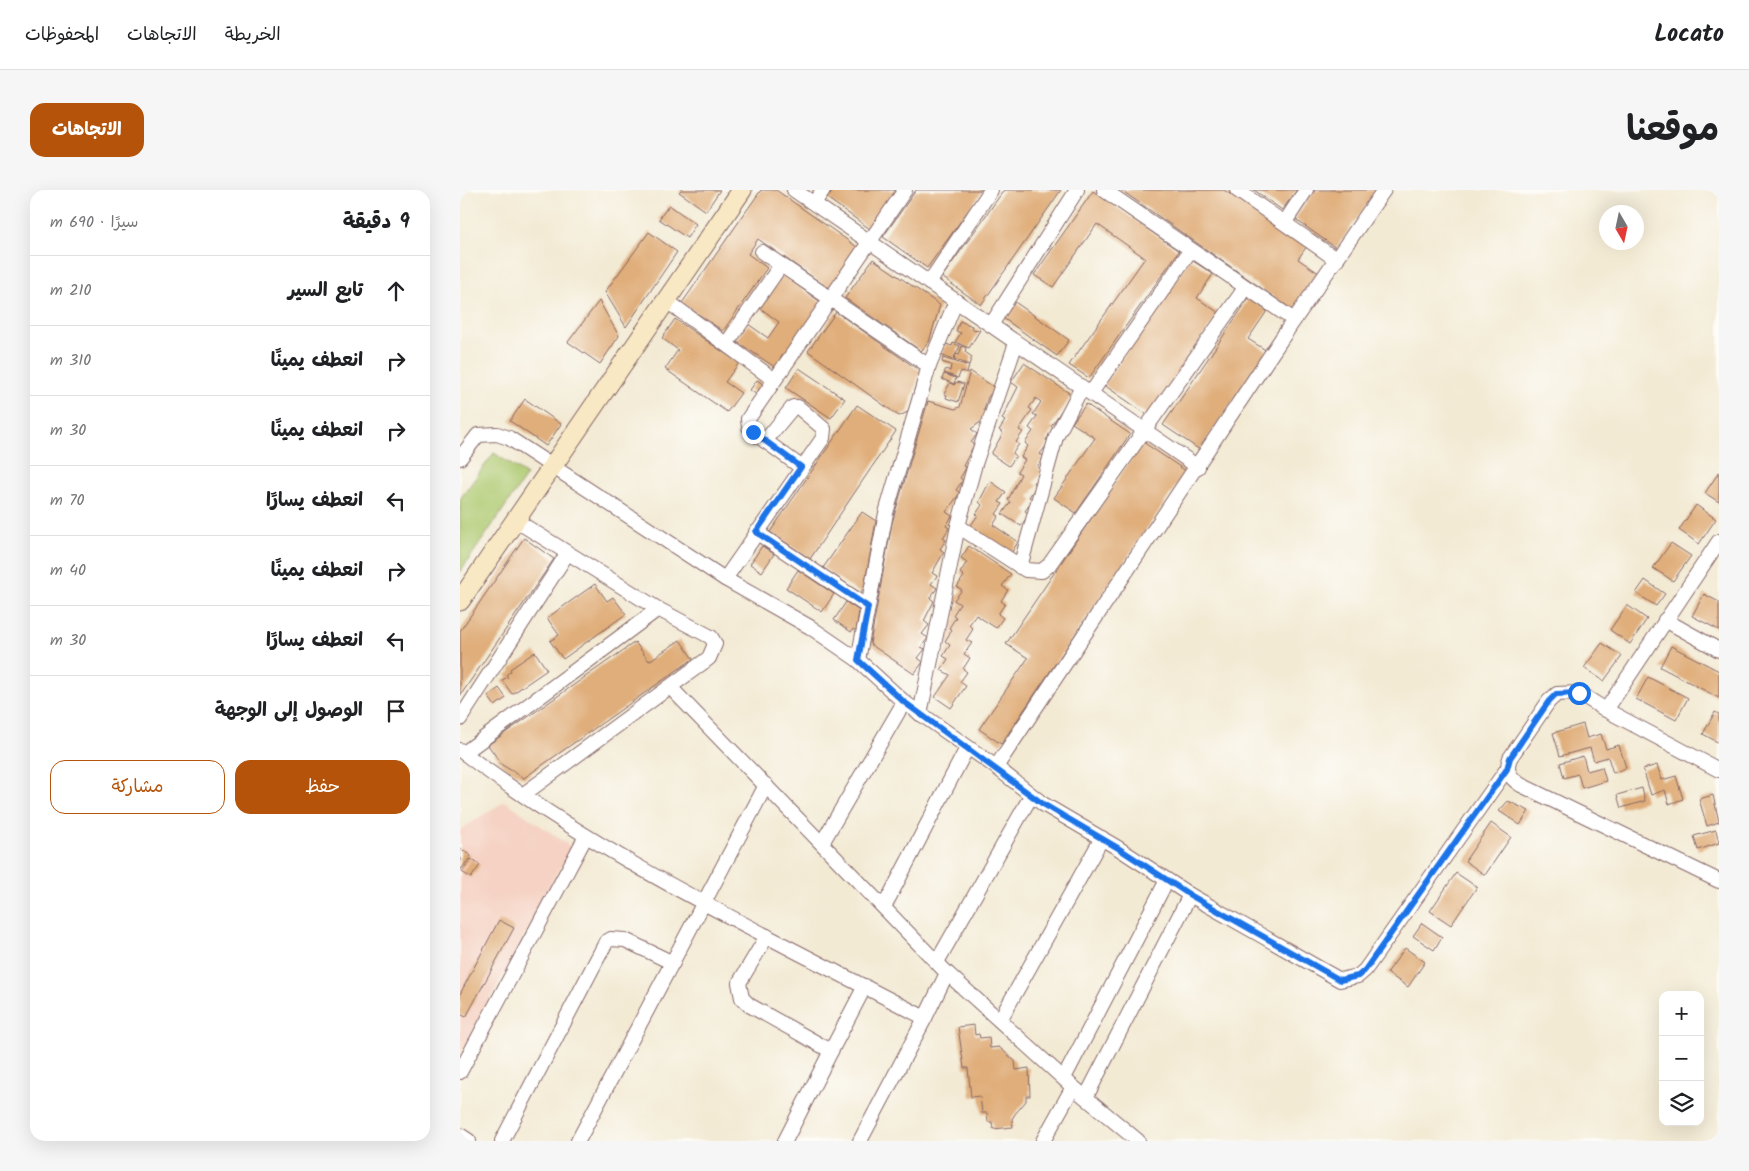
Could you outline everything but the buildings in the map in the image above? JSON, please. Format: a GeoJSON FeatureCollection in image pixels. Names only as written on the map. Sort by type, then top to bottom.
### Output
{"type":"FeatureCollection","features":[{"type":"Feature","properties":{"kind":"street"},"geometry":{"type":"LineString","coordinates":[[460,601],[742,190]]}},
{"type":"Feature","properties":{"kind":"street"},"geometry":{"type":"LineString","coordinates":[[794,190],[1198,467]]}},
{"type":"Feature","properties":{"kind":"street"},"geometry":{"type":"LineString","coordinates":[[814,203],[823,190]]}},
{"type":"Feature","properties":{"kind":"street"},"geometry":{"type":"LineString","coordinates":[[801,467],[751,430],[748,419],[905,190]]}},
{"type":"Feature","properties":{"kind":"street"},"geometry":{"type":"LineString","coordinates":[[929,283],[991,190]]}},
{"type":"Feature","properties":{"kind":"street"},"geometry":{"type":"LineString","coordinates":[[991,325],[1077,190]]}},
{"type":"Feature","properties":{"kind":"street"},"geometry":{"type":"LineString","coordinates":[[1104,190],[1190,251],[1294,320]]}},
{"type":"Feature","properties":{"kind":"street"},"geometry":{"type":"LineString","coordinates":[[1237,190],[1285,222],[1336,260]]}},
{"type":"Feature","properties":{"kind":"street"},"geometry":{"type":"LineString","coordinates":[[1285,222],[1306,190]]}},
{"type":"Feature","properties":{"kind":"street"},"geometry":{"type":"LineString","coordinates":[[996,768],[1294,320],[1384,190]]}},
{"type":"Feature","properties":{"kind":"street"},"geometry":{"type":"LineString","coordinates":[[1020,567],[1056,437],[1087,390],[1190,251]]}},
{"type":"Feature","properties":{"kind":"street"},"geometry":{"type":"LineString","coordinates":[[762,252],[928,366]]}},
{"type":"Feature","properties":{"kind":"street"},"geometry":{"type":"LineString","coordinates":[[727,344],[781,265]]}},
{"type":"Feature","properties":{"kind":"street"},"geometry":{"type":"LineString","coordinates":[[958,526],[1020,567],[1036,572],[1042,571],[1049,565],[1245,288]]}},
{"type":"Feature","properties":{"kind":"street"},"geometry":{"type":"LineString","coordinates":[[667,301],[773,380]]}},
{"type":"Feature","properties":{"kind":"street"},"geometry":{"type":"LineString","coordinates":[[858,660],[886,513],[928,366],[956,301]]}},
{"type":"Feature","properties":{"kind":"street"},"geometry":{"type":"LineString","coordinates":[[920,714],[958,526],[978,455],[1016,343]]}},
{"type":"Feature","properties":{"kind":"street"},"geometry":{"type":"LineString","coordinates":[[725,579],[801,467],[823,438],[825,432],[823,427],[798,408],[793,407],[765,441]]}},
{"type":"Feature","properties":{"kind":"street"},"geometry":{"type":"LineString","coordinates":[[460,458],[478,435],[497,434],[509,438],[725,579],[810,627],[858,660],[904,702],[996,768],[1031,796],[1102,838],[1190,895],[1340,980],[1358,976],[1507,769],[1510,758],[1549,701],[1556,694],[1579,693],[1606,710],[1719,770]]}},
{"type":"Feature","properties":{"kind":"street"},"geometry":{"type":"LineString","coordinates":[[515,520],[658,609],[711,637],[715,644],[709,658],[524,794]]}},
{"type":"Feature","properties":{"kind":"street"},"geometry":{"type":"LineString","coordinates":[[756,532],[868,607]]}},
{"type":"Feature","properties":{"kind":"street"},"geometry":{"type":"LineString","coordinates":[[1606,710],[1719,542]]}},
{"type":"Feature","properties":{"kind":"street"},"geometry":{"type":"LineString","coordinates":[[460,719],[567,554]]}},
{"type":"Feature","properties":{"kind":"street"},"geometry":{"type":"LineString","coordinates":[[658,609],[462,752],[586,836],[767,936],[925,1018]]}},
{"type":"Feature","properties":{"kind":"street"},"geometry":{"type":"LineString","coordinates":[[1665,620],[1719,650]]}},
{"type":"Feature","properties":{"kind":"street"},"geometry":{"type":"LineString","coordinates":[[670,687],[947,972],[1068,1083],[1138,1141]]}},
{"type":"Feature","properties":{"kind":"street"},"geometry":{"type":"LineString","coordinates":[[822,843],[904,702]]}},
{"type":"Feature","properties":{"kind":"street"},"geometry":{"type":"LineString","coordinates":[[884,907],[967,748]]}},
{"type":"Feature","properties":{"kind":"street"},"geometry":{"type":"LineString","coordinates":[[1507,769],[1510,777],[1521,785],[1719,881]]}},
{"type":"Feature","properties":{"kind":"street"},"geometry":{"type":"LineString","coordinates":[[578,1141],[766,785]]}},
{"type":"Feature","properties":{"kind":"street"},"geometry":{"type":"LineString","coordinates":[[937,962],[1031,796]]}},
{"type":"Feature","properties":{"kind":"street"},"geometry":{"type":"LineString","coordinates":[[460,1072],[586,836]]}},
{"type":"Feature","properties":{"kind":"street"},"geometry":{"type":"LineString","coordinates":[[1000,1020],[1102,838]]}},
{"type":"Feature","properties":{"kind":"street"},"geometry":{"type":"LineString","coordinates":[[1043,1141],[1068,1083],[1168,880]]}},
{"type":"Feature","properties":{"kind":"street"},"geometry":{"type":"LineString","coordinates":[[1086,1097],[1190,895]]}},
{"type":"Feature","properties":{"kind":"street"},"geometry":{"type":"LineString","coordinates":[[767,936],[739,983],[742,998],[749,1005],[831,1051]]}},
{"type":"Feature","properties":{"kind":"street"},"geometry":{"type":"LineString","coordinates":[[502,1141],[606,942],[611,939],[625,940],[673,963]]}},
{"type":"Feature","properties":{"kind":"street"},"geometry":{"type":"LineString","coordinates":[[860,1141],[947,972]]}},
{"type":"Feature","properties":{"kind":"street"},"geometry":{"type":"LineString","coordinates":[[785,1141],[865,986]]}},
{"type":"Feature","properties":{"kind":"street"},"geometry":{"type":"LineString","coordinates":[[460,1135],[469,1141]]}},
{"type":"Feature","properties":{"kind":"shaded area"},"geometry":{"type":"Polygon","coordinates":[[[505,801],[571,847],[463,1051],[460,1049],[460,830],[505,801]]]}},
{"type":"Feature","properties":{"kind":"green space"},"geometry":{"type":"Polygon","coordinates":[[[494,453],[527,475],[460,572],[460,499],[494,453]]]}},
{"type":"Feature","properties":{"kind":"route"},"geometry":{"type":"LineString","coordinates":[[753,432],[801,467],[756,532],[868,607],[858,660],[904,702],[1043,804],[1118,848],[1190,895],[1340,980],[1348,980],[1358,976],[1365,970],[1507,769],[1510,758],[1549,701],[1556,694],[1564,692],[1579,693]]}}]}
